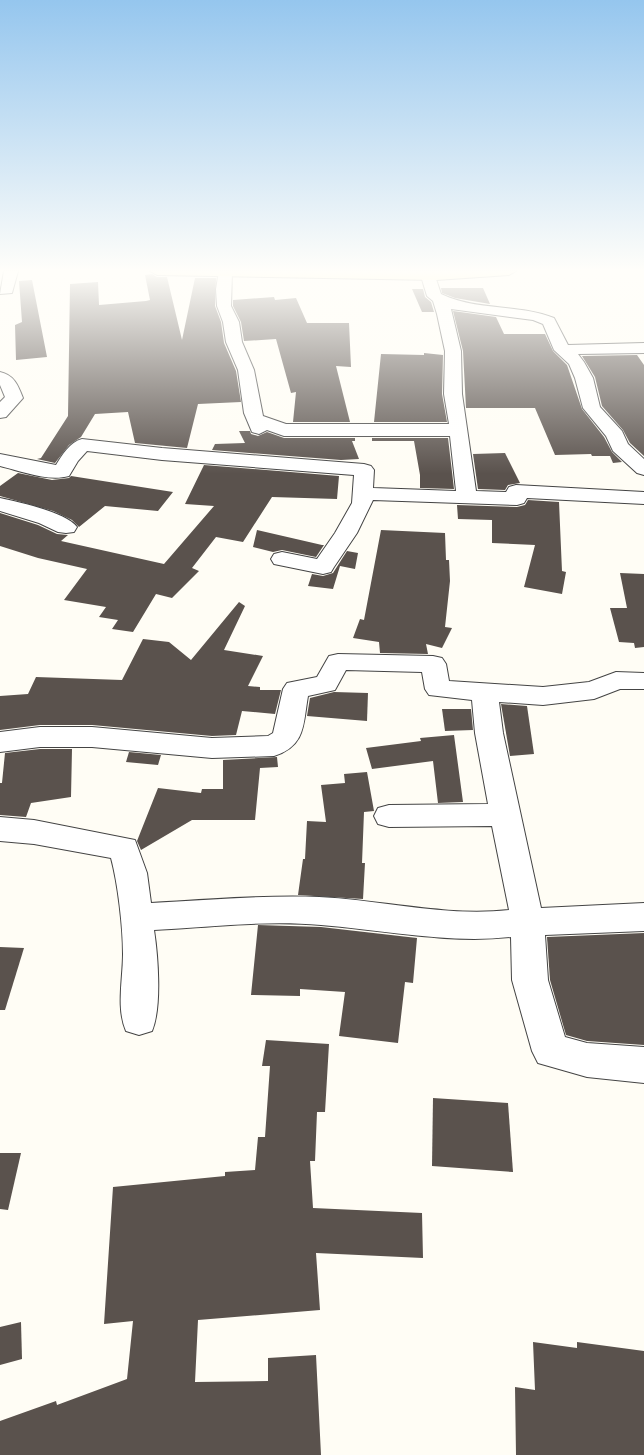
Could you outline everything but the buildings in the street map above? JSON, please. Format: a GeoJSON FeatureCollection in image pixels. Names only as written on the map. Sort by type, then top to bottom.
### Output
{"type":"FeatureCollection","features":[{"type":"Feature","properties":{"kind":"street"},"geometry":{"type":"LineString","coordinates":[[234,339],[246,370],[253,413],[258,424],[284,430],[459,430]]}},
{"type":"Feature","properties":{"kind":"street"},"geometry":{"type":"LineString","coordinates":[[450,339],[453,351],[452,394],[459,430],[466,498]]}},
{"type":"Feature","properties":{"kind":"street"},"geometry":{"type":"LineString","coordinates":[[557,339],[562,350],[576,362],[584,378],[592,408],[615,435],[620,448],[644,469]]}},
{"type":"Feature","properties":{"kind":"street"},"geometry":{"type":"LineString","coordinates":[[562,350],[644,348]]}},
{"type":"Feature","properties":{"kind":"street"},"geometry":{"type":"LineString","coordinates":[[0,377],[8,384],[14,398],[0,413]]}},
{"type":"Feature","properties":{"kind":"street"},"geometry":{"type":"LineString","coordinates":[[0,460],[38,470],[62,472],[69,459],[82,445],[364,470],[362,502],[346,533],[323,566],[282,559]]}},
{"type":"Feature","properties":{"kind":"street"},"geometry":{"type":"LineString","coordinates":[[363,494],[516,499],[516,491],[644,498]]}},
{"type":"Feature","properties":{"kind":"street"},"geometry":{"type":"LineString","coordinates":[[0,504],[47,518],[66,527]]}},
{"type":"Feature","properties":{"kind":"street"},"geometry":{"type":"LineString","coordinates":[[0,742],[40,737],[92,737],[212,748],[274,746],[286,738],[296,689],[326,684],[338,662],[433,664],[438,688],[543,696],[594,690],[616,680],[644,681]]}},
{"type":"Feature","properties":{"kind":"street"},"geometry":{"type":"LineString","coordinates":[[485,692],[489,733],[522,890],[527,922],[530,980],[551,1051],[587,1060],[644,1066]]}},
{"type":"Feature","properties":{"kind":"street"},"geometry":{"type":"LineString","coordinates":[[389,816],[505,815]]}},
{"type":"Feature","properties":{"kind":"street"},"geometry":{"type":"LineString","coordinates":[[0,829],[34,832],[124,848],[131,873],[140,952],[139,1019]]}},
{"type":"Feature","properties":{"kind":"street"},"geometry":{"type":"LineString","coordinates":[[136,918],[263,910],[320,911],[490,926],[527,922],[644,918]]}}]}
